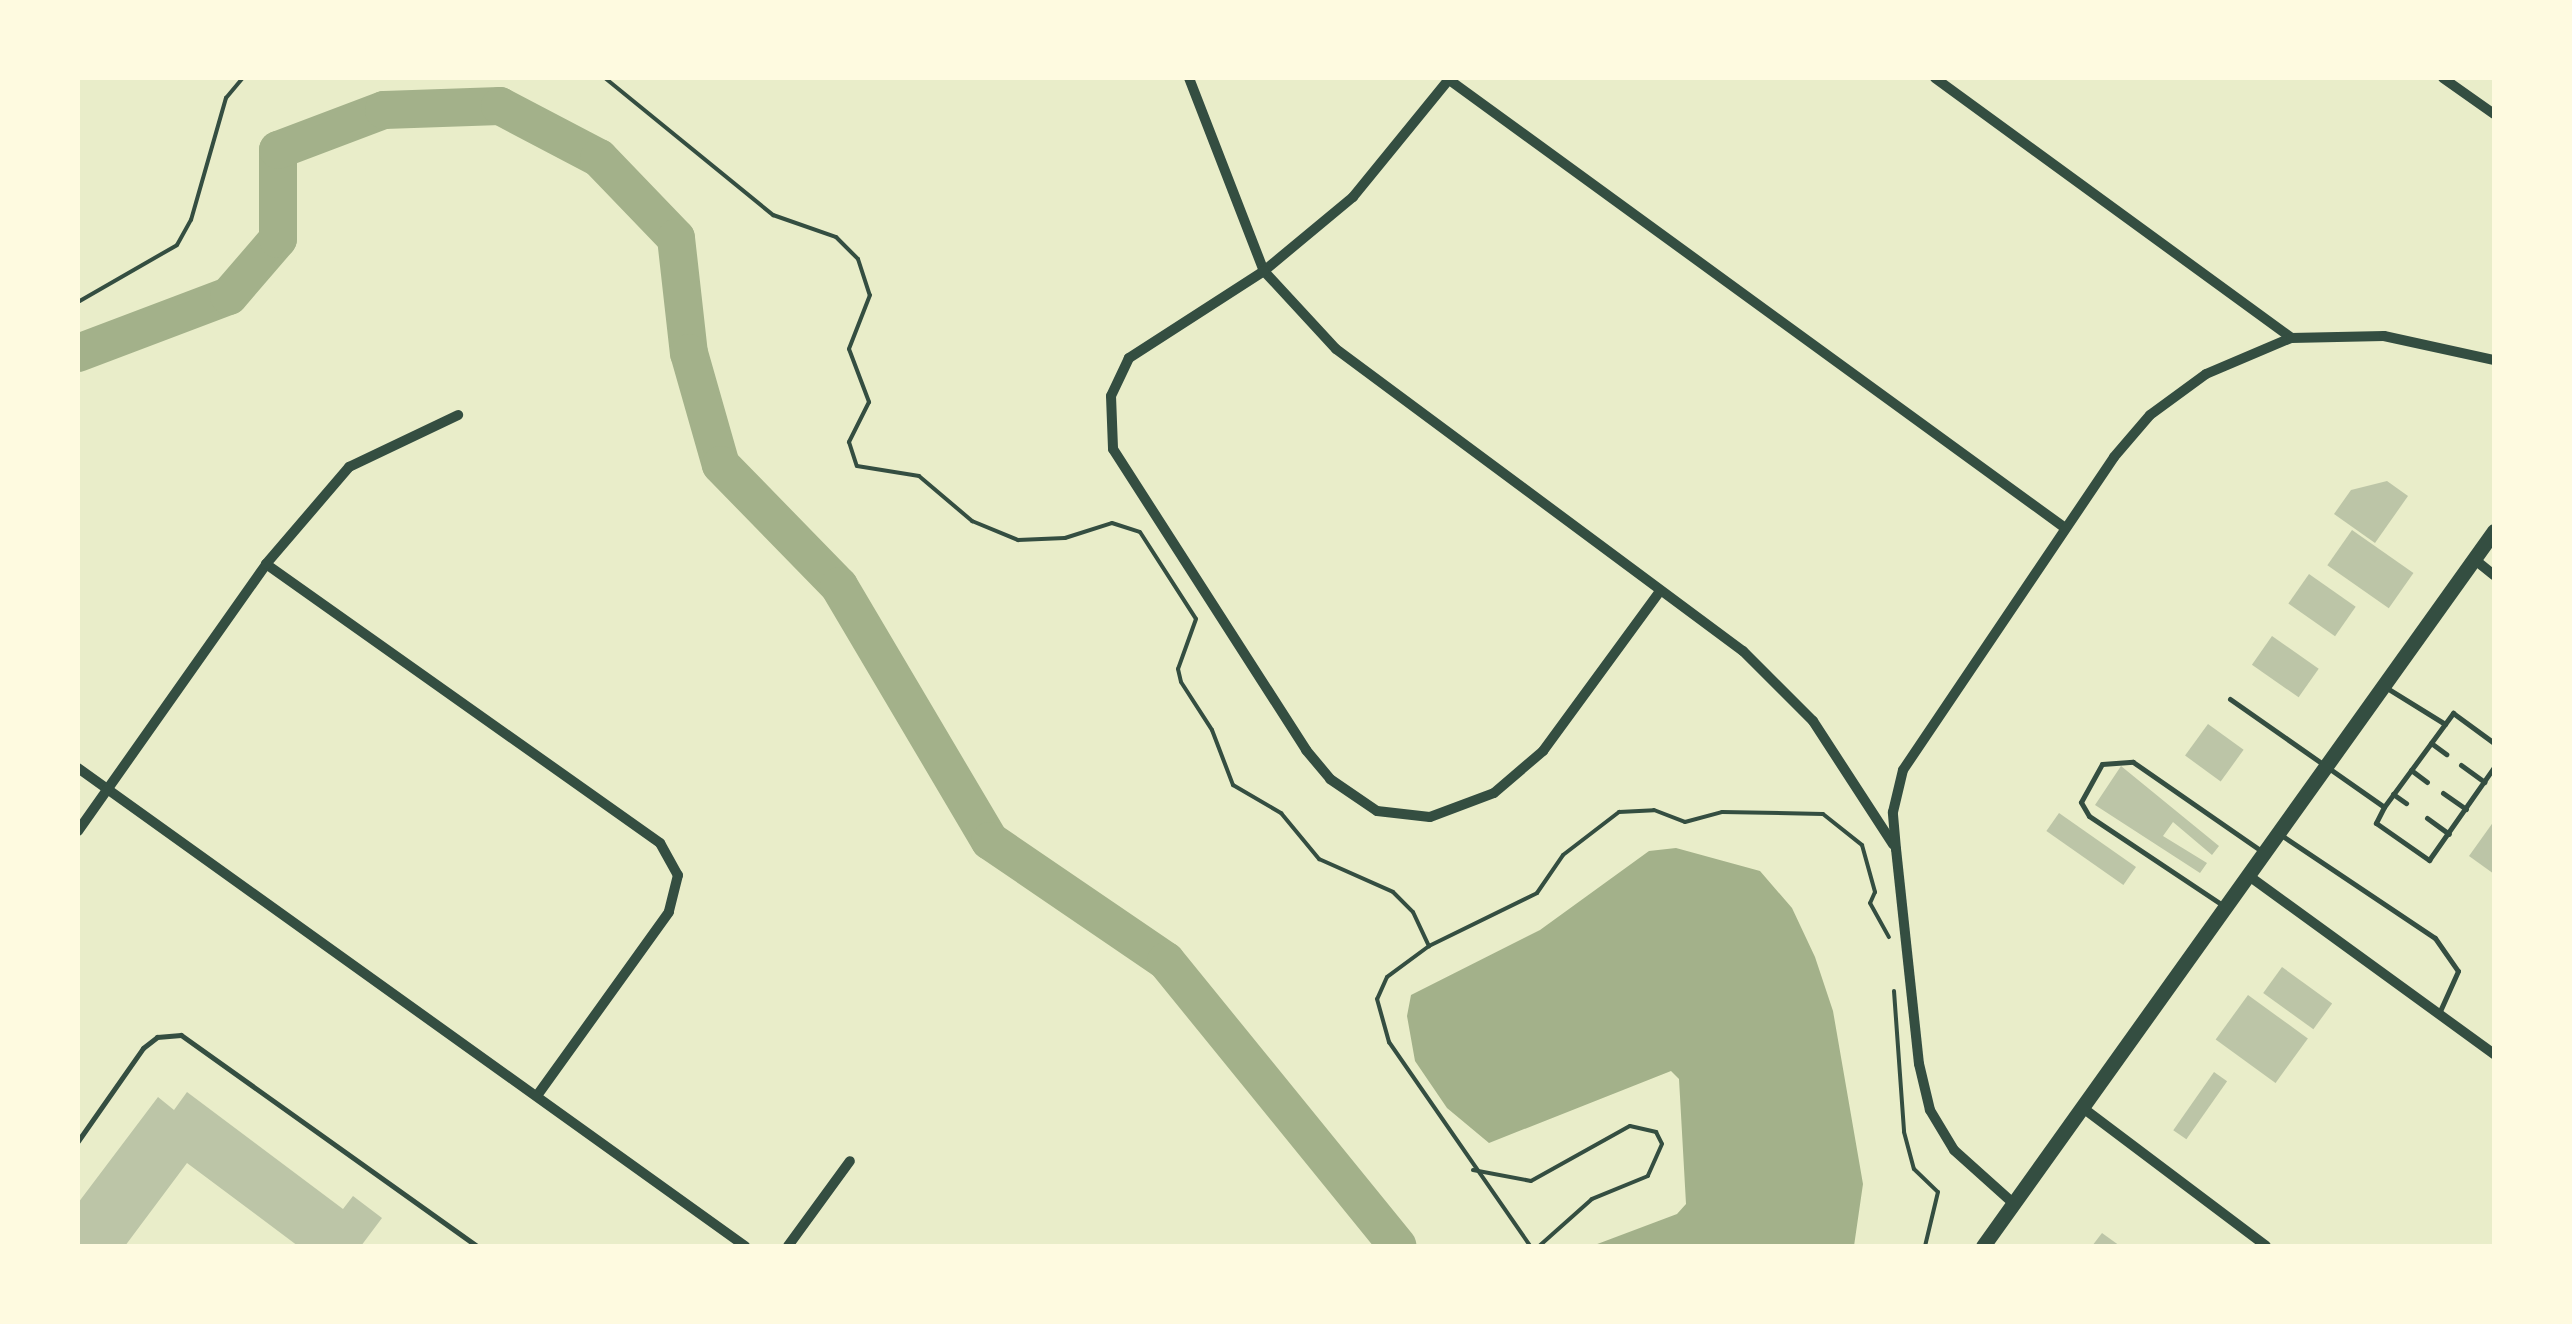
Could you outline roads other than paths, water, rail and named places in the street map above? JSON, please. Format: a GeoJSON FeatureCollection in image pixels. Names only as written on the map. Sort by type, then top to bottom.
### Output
{"type":"FeatureCollection","features":[{"type":"Feature","properties":{"kind":"main road"},"geometry":{"type":"LineString","coordinates":[[1983,1246],[2494,531]]}},
{"type":"Feature","properties":{"kind":"street"},"geometry":{"type":"LineString","coordinates":[[1188,78],[1264,271],[1336,350],[1658,594],[1743,651],[1813,721],[1896,849]]}},
{"type":"Feature","properties":{"kind":"street"},"geometry":{"type":"LineString","coordinates":[[1658,594],[1543,750],[1494,793],[1430,817],[1377,811],[1330,779],[1112,449],[1111,396],[1128,358],[1264,271],[1353,197],[1449,78],[2065,528]]}},
{"type":"Feature","properties":{"kind":"street"},"geometry":{"type":"LineString","coordinates":[[1935,78],[2291,338]]}},
{"type":"Feature","properties":{"kind":"street"},"geometry":{"type":"LineString","coordinates":[[2444,78],[2494,114]]}},
{"type":"Feature","properties":{"kind":"street"},"geometry":{"type":"LineString","coordinates":[[2013,1203],[1954,1150],[1930,1110],[1919,1064],[1893,812],[1903,770],[2065,528],[2150,415],[2206,374],[2291,338],[2384,336],[2494,360]]}},
{"type":"Feature","properties":{"kind":"street"},"geometry":{"type":"LineString","coordinates":[[78,831],[266,564],[349,467],[458,416]]}},
{"type":"Feature","properties":{"kind":"street"},"geometry":{"type":"LineString","coordinates":[[2474,560],[2494,575]]}},
{"type":"Feature","properties":{"kind":"street"},"geometry":{"type":"LineString","coordinates":[[266,564],[660,843],[678,876],[658,928],[537,1096]]}},
{"type":"Feature","properties":{"kind":"street"},"geometry":{"type":"LineString","coordinates":[[78,768],[745,1246]]}},
{"type":"Feature","properties":{"kind":"street"},"geometry":{"type":"LineString","coordinates":[[2249,876],[2494,1054]]}},
{"type":"Feature","properties":{"kind":"street"},"geometry":{"type":"LineString","coordinates":[[2083,1108],[2266,1246]]}},
{"type":"Feature","properties":{"kind":"street"},"geometry":{"type":"LineString","coordinates":[[788,1246],[850,1161]]}},
{"type":"Feature","properties":{"kind":"lane"},"geometry":{"type":"LineString","coordinates":[[2385,686],[2445,724]]}},
{"type":"Feature","properties":{"kind":"lane"},"geometry":{"type":"LineString","coordinates":[[2230,700],[2384,808]]}},
{"type":"Feature","properties":{"kind":"lane"},"geometry":{"type":"LineString","coordinates":[[2494,742],[2453,713],[2376,823],[2428,860],[2494,767]]}},
{"type":"Feature","properties":{"kind":"lane"},"geometry":{"type":"LineString","coordinates":[[2431,742],[2446,754]]}},
{"type":"Feature","properties":{"kind":"lane"},"geometry":{"type":"LineString","coordinates":[[2226,908],[2089,816],[2081,802],[2102,764],[2132,762],[2265,854]]}},
{"type":"Feature","properties":{"kind":"lane"},"geometry":{"type":"LineString","coordinates":[[2461,765],[2484,782]]}},
{"type":"Feature","properties":{"kind":"lane"},"geometry":{"type":"LineString","coordinates":[[2411,770],[2427,782]]}},
{"type":"Feature","properties":{"kind":"lane"},"geometry":{"type":"LineString","coordinates":[[2443,793],[2466,809]]}},
{"type":"Feature","properties":{"kind":"lane"},"geometry":{"type":"LineString","coordinates":[[2394,794],[2406,803]]}},
{"type":"Feature","properties":{"kind":"lane"},"geometry":{"type":"LineString","coordinates":[[2427,818],[2449,834]]}},
{"type":"Feature","properties":{"kind":"lane"},"geometry":{"type":"LineString","coordinates":[[2279,834],[2435,938],[2458,972],[2438,1014]]}},
{"type":"Feature","properties":{"kind":"lane"},"geometry":{"type":"LineString","coordinates":[[78,1141],[143,1048],[157,1037],[181,1034],[476,1246]]}},
{"type":"Feature","properties":{"kind":"waterway"},"geometry":{"type":"LineString","coordinates":[[78,353],[229,296],[278,239],[278,150],[384,110],[500,106],[599,158],[676,238],[689,353],[721,465],[839,586],[990,841],[1166,961],[1398,1246]]}}]}
